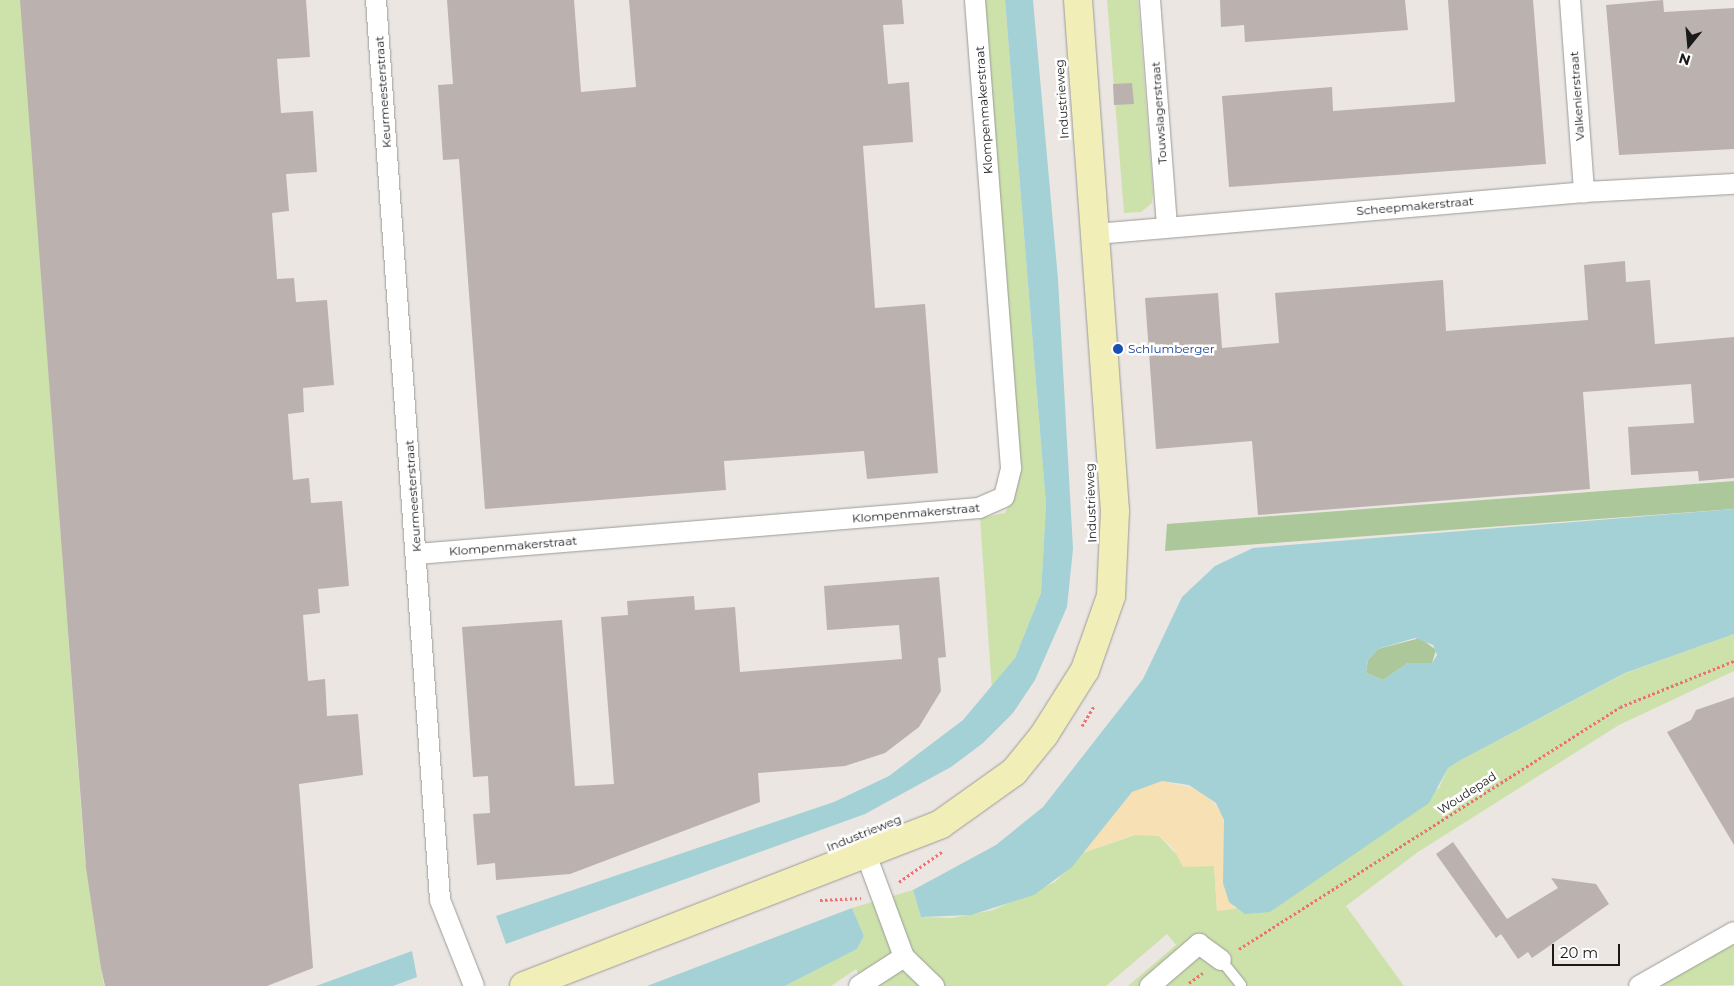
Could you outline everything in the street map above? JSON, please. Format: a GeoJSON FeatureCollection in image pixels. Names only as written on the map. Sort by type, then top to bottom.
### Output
{"type":"FeatureCollection","features":[{"type":"Feature","properties":{"kind":"street","name":"Keurmeesterstraat"},"geometry":{"type":"LineString","coordinates":[[376,0],[417,554],[440,900],[474,986]]}},
{"type":"Feature","properties":{"kind":"street","name":"Klompenmakerstraat"},"geometry":{"type":"LineString","coordinates":[[417,554],[979,508],[1004,497],[1011,468],[975,0]]}},
{"type":"Feature","properties":{"kind":"street","name":"Industrieweg"},"geometry":{"type":"LineString","coordinates":[[524,986],[867,857],[941,824],[1014,772],[1049,728],[1094,651],[1111,596],[1115,521],[1078,0]]}},
{"type":"Feature","properties":{"kind":"street","name":"Touwslagerstraat"},"geometry":{"type":"LineString","coordinates":[[1150,0],[1167,226]]}},
{"type":"Feature","properties":{"kind":"street","name":"Valkenierstraat"},"geometry":{"type":"LineString","coordinates":[[1570,0],[1584,192]]}},
{"type":"Feature","properties":{"kind":"street","name":"Scheepmakerstraat"},"geometry":{"type":"LineString","coordinates":[[1096,234],[1167,226],[1584,192],[1734,184]]}},
{"type":"Feature","properties":{"kind":"street"},"geometry":{"type":"LineString","coordinates":[[867,857],[904,957],[934,986]]}},
{"type":"Feature","properties":{"kind":"street"},"geometry":{"type":"LineString","coordinates":[[1639,986],[1734,932]]}},
{"type":"Feature","properties":{"kind":"street"},"geometry":{"type":"LineString","coordinates":[[1150,986],[1199,944],[1221,960]]}},
{"type":"Feature","properties":{"kind":"street"},"geometry":{"type":"LineString","coordinates":[[859,986],[904,957]]}},
{"type":"Feature","properties":{"kind":"lane"},"geometry":{"type":"LineString","coordinates":[[1221,960],[1241,985]]}},
{"type":"Feature","properties":{"kind":"path","name":"Woudepad"},"geometry":{"type":"LineString","coordinates":[[1221,960],[1620,708],[1734,661]]}},
{"type":"Feature","properties":{"kind":"path"},"geometry":{"type":"LineString","coordinates":[[1075,735],[1099,696]]}},
{"type":"Feature","properties":{"kind":"path"},"geometry":{"type":"LineString","coordinates":[[812,903],[881,892],[951,846]]}},
{"type":"Feature","properties":{"kind":"green space"},"geometry":{"type":"Polygon","coordinates":[[[0,0],[21,0],[85,860],[104,986],[0,986],[0,0]]]}},
{"type":"Feature","properties":{"kind":"green space"},"geometry":{"type":"Polygon","coordinates":[[[983,0],[1005,0],[1046,505],[1041,593],[1015,658],[992,691],[980,518],[1005,513],[1017,488],[983,0]]]}},
{"type":"Feature","properties":{"kind":"green space"},"geometry":{"type":"Polygon","coordinates":[[[1107,0],[1138,0],[1153,192],[1152,203],[1141,212],[1124,213],[1107,0]]]}},
{"type":"Feature","properties":{"kind":"green space"},"geometry":{"type":"Polygon","coordinates":[[[1734,481],[1734,509],[1165,551],[1167,524],[1734,481]]]}},
{"type":"Feature","properties":{"kind":"green space"},"geometry":{"type":"Polygon","coordinates":[[[1734,634],[1734,671],[1619,725],[1418,852],[1346,906],[1404,986],[1128,986],[1176,945],[1167,934],[1106,986],[864,986],[856,969],[831,986],[785,986],[857,949],[864,936],[852,908],[913,890],[921,917],[952,918],[993,910],[1055,882],[1083,853],[1138,834],[1159,836],[1175,853],[1214,865],[1217,910],[1234,908],[1270,912],[1439,788],[1448,768],[1459,761],[1626,673],[1734,634]]]}},
{"type":"Feature","properties":{"kind":"green space"},"geometry":{"type":"Polygon","coordinates":[[[1420,638],[1436,650],[1432,663],[1408,663],[1383,680],[1366,673],[1368,660],[1378,649],[1420,638]]]}},
{"type":"Feature","properties":{"kind":"green space"},"geometry":{"type":"Polygon","coordinates":[[[1734,940],[1734,985],[1652,986],[1734,940]]]}},
{"type":"Feature","properties":{"kind":"sand"},"geometry":{"type":"Polygon","coordinates":[[[1162,781],[1200,790],[1222,812],[1227,846],[1223,883],[1235,909],[1217,911],[1214,866],[1183,867],[1173,848],[1159,836],[1133,835],[1083,853],[1132,792],[1162,781]]]}},
{"type":"Feature","properties":{"kind":"water"},"geometry":{"type":"Polygon","coordinates":[[[1005,0],[1033,0],[1058,279],[1073,549],[1067,607],[1035,680],[1013,713],[983,743],[951,767],[865,814],[506,944],[496,916],[834,802],[889,776],[963,720],[1015,658],[1041,593],[1046,505],[1005,0]]]}},
{"type":"Feature","properties":{"kind":"water"},"geometry":{"type":"Polygon","coordinates":[[[1734,509],[1734,634],[1625,673],[1459,761],[1448,768],[1429,803],[1270,912],[1245,914],[1229,902],[1223,883],[1224,820],[1216,803],[1189,785],[1162,781],[1132,792],[1072,867],[1034,895],[971,915],[921,917],[913,890],[996,845],[1043,807],[1143,679],[1182,597],[1215,566],[1253,548],[1734,509]],[[1415,638],[1378,649],[1368,660],[1366,673],[1383,680],[1408,663],[1432,663],[1437,655],[1433,645],[1415,638]]]}},
{"type":"Feature","properties":{"kind":"water"},"geometry":{"type":"Polygon","coordinates":[[[852,908],[864,936],[857,949],[785,986],[647,986],[852,908]]]}},
{"type":"Feature","properties":{"kind":"water"},"geometry":{"type":"Polygon","coordinates":[[[412,951],[417,977],[393,986],[316,986],[412,951]]]}},
{"type":"Feature","properties":{"kind":"building"},"geometry":{"type":"Polygon","coordinates":[[[20,0],[306,0],[310,57],[277,59],[281,113],[313,111],[317,172],[286,174],[289,211],[272,213],[277,279],[294,278],[296,302],[327,300],[334,385],[303,388],[304,412],[288,414],[293,480],[309,478],[311,503],[342,501],[349,586],[318,589],[320,613],[303,615],[308,681],[325,679],[327,716],[358,714],[363,775],[299,784],[313,968],[267,986],[105,986],[86,868],[20,0]]]}},
{"type":"Feature","properties":{"kind":"building"},"geometry":{"type":"Polygon","coordinates":[[[447,0],[574,0],[581,92],[636,87],[629,0],[902,0],[904,24],[883,25],[888,84],[909,82],[913,142],[863,146],[875,308],[925,304],[938,473],[867,479],[864,451],[724,461],[726,490],[485,509],[459,159],[443,160],[438,85],[453,84],[447,0]]]}},
{"type":"Feature","properties":{"kind":"building"},"geometry":{"type":"Polygon","coordinates":[[[1220,0],[1405,0],[1408,30],[1245,42],[1244,25],[1221,27],[1220,0]]]}},
{"type":"Feature","properties":{"kind":"building"},"geometry":{"type":"Polygon","coordinates":[[[1448,0],[1533,0],[1546,164],[1229,187],[1222,96],[1332,87],[1333,111],[1455,102],[1448,0]]]}},
{"type":"Feature","properties":{"kind":"building"},"geometry":{"type":"Polygon","coordinates":[[[1663,0],[1664,12],[1734,8],[1734,149],[1619,155],[1606,5],[1663,0]]]}},
{"type":"Feature","properties":{"kind":"building"},"geometry":{"type":"Polygon","coordinates":[[[1132,83],[1134,104],[1114,105],[1113,84],[1132,83]]]}},
{"type":"Feature","properties":{"kind":"building"},"geometry":{"type":"Polygon","coordinates":[[[1625,261],[1626,282],[1650,280],[1655,344],[1734,337],[1734,478],[1699,481],[1698,471],[1631,475],[1628,427],[1694,423],[1691,384],[1583,392],[1590,489],[1258,515],[1252,441],[1156,449],[1145,298],[1218,293],[1222,348],[1279,343],[1275,293],[1443,280],[1446,331],[1588,320],[1584,265],[1625,261]]]}},
{"type":"Feature","properties":{"kind":"building"},"geometry":{"type":"Polygon","coordinates":[[[939,577],[946,657],[938,658],[941,691],[919,727],[885,753],[845,766],[758,773],[760,802],[570,874],[496,880],[495,863],[477,865],[473,814],[490,813],[488,776],[473,777],[462,627],[562,620],[575,786],[614,784],[601,617],[628,615],[627,601],[694,596],[695,610],[735,607],[740,672],[902,659],[899,625],[827,630],[824,586],[939,577]]]}},
{"type":"Feature","properties":{"kind":"building"},"geometry":{"type":"Polygon","coordinates":[[[1734,697],[1734,845],[1667,732],[1691,720],[1696,710],[1734,697]]]}},
{"type":"Feature","properties":{"kind":"building"},"geometry":{"type":"Polygon","coordinates":[[[1453,842],[1507,919],[1558,888],[1551,878],[1596,884],[1609,904],[1532,958],[1528,952],[1518,959],[1501,934],[1496,938],[1436,854],[1453,842]]]}},
{"type":"Feature","properties":{"kind":"place","name":"Schlumberger"},"geometry":{"type":"Point","coordinates":[1118,349]}}]}
